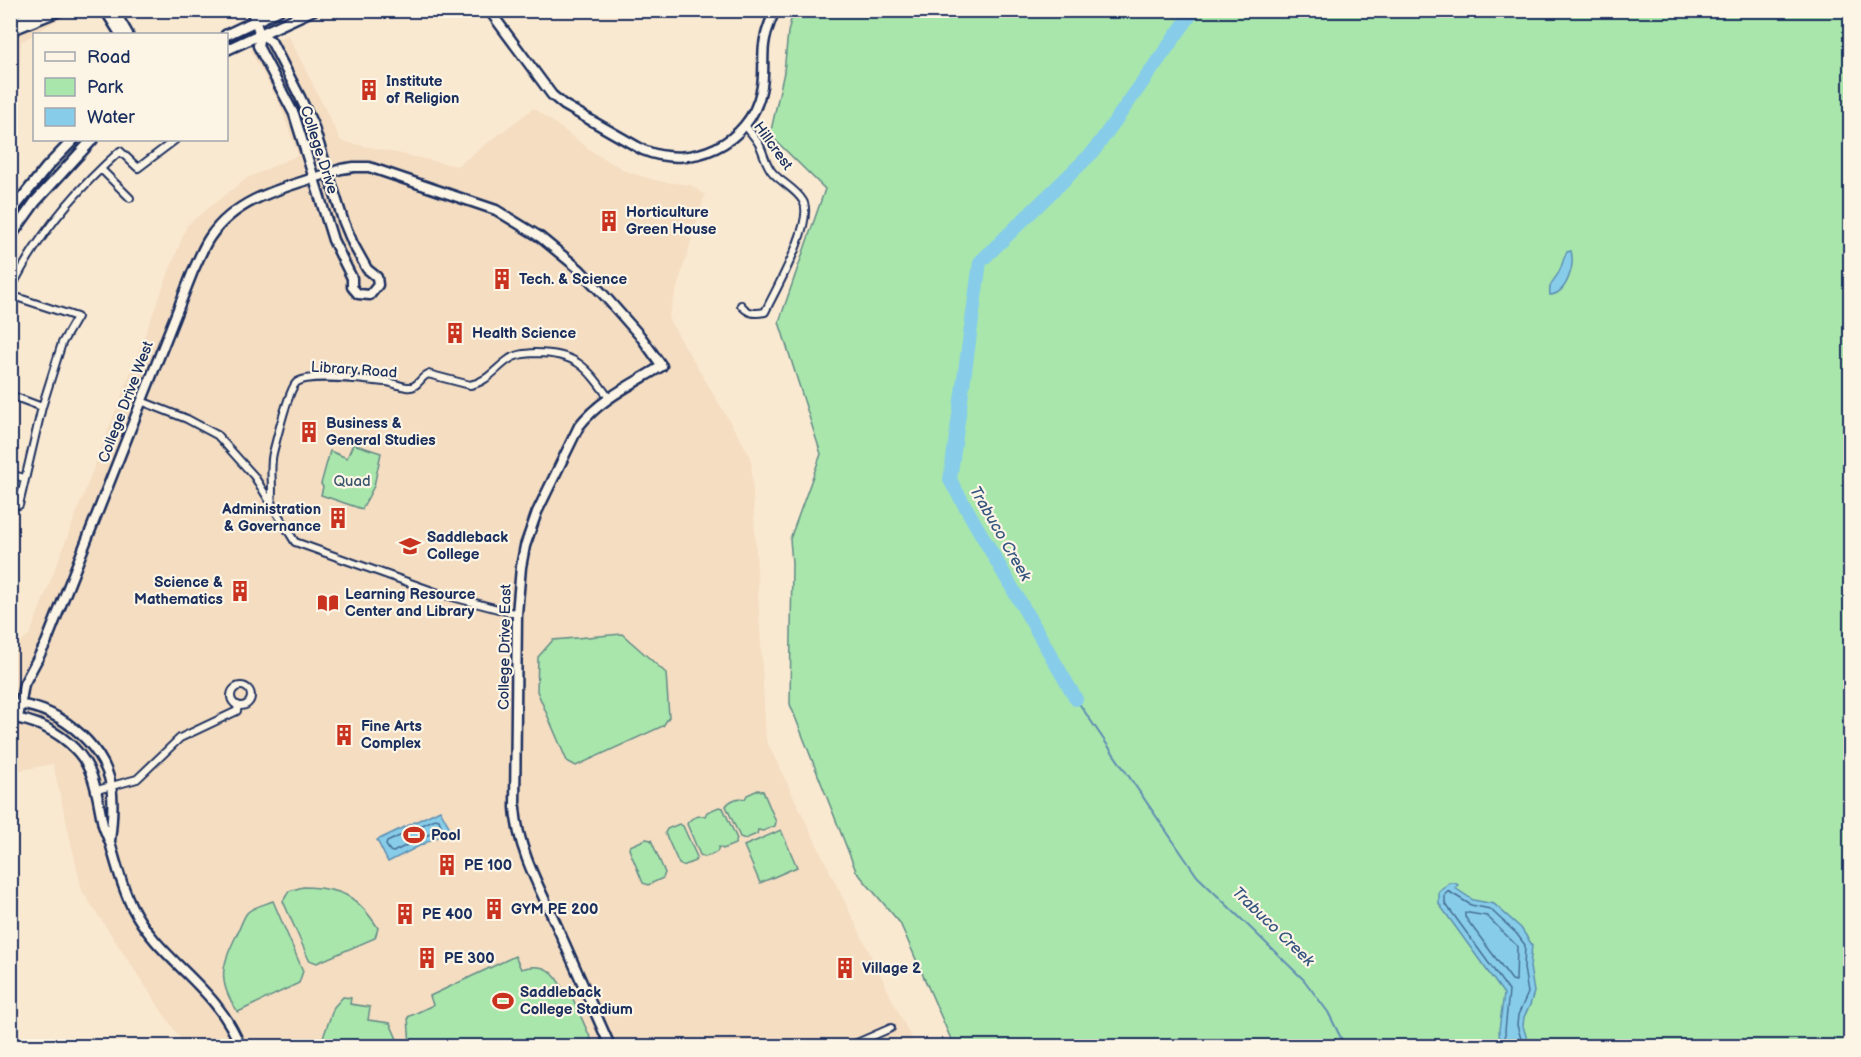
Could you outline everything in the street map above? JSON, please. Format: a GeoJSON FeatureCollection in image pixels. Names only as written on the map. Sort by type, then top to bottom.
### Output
{"type":"FeatureCollection","features":[{"type":"Feature","properties":{"kind":"main road"},"geometry":{"type":"LineString","coordinates":[[228,33],[279,10]]}},
{"type":"Feature","properties":{"kind":"main road"},"geometry":{"type":"LineString","coordinates":[[228,49],[314,10]]}},
{"type":"Feature","properties":{"kind":"main road"},"geometry":{"type":"LineString","coordinates":[[10,213],[32,185],[73,141]]}},
{"type":"Feature","properties":{"kind":"main road"},"geometry":{"type":"LineString","coordinates":[[10,237],[42,193],[91,141]]}},
{"type":"Feature","properties":{"kind":"street"},"geometry":{"type":"LineString","coordinates":[[10,22],[42,10]]}},
{"type":"Feature","properties":{"kind":"street"},"geometry":{"type":"LineString","coordinates":[[10,30],[62,10]]}},
{"type":"Feature","properties":{"kind":"street"},"geometry":{"type":"LineString","coordinates":[[105,10],[119,33]]}},
{"type":"Feature","properties":{"kind":"street"},"geometry":{"type":"LineString","coordinates":[[114,10],[127,33]]}},
{"type":"Feature","properties":{"kind":"street","name":"College Drive"},"geometry":{"type":"LineString","coordinates":[[251,10],[260,34],[258,46],[294,114],[333,240],[352,278],[352,287],[362,296],[370,295],[376,289],[378,281],[375,273],[367,269],[359,257],[343,220],[313,125],[271,41],[260,34]]}},
{"type":"Feature","properties":{"kind":"street","name":"Hillcrest"},"geometry":{"type":"LineString","coordinates":[[489,10],[552,95],[564,105],[643,150],[670,157],[700,155],[729,141],[745,125],[759,144],[772,172],[799,194],[805,204],[806,213],[803,230],[765,312],[755,314],[745,310],[741,305]]}},
{"type":"Feature","properties":{"kind":"street"},"geometry":{"type":"LineString","coordinates":[[745,125],[754,112],[761,91],[763,47],[775,10]]}},
{"type":"Feature","properties":{"kind":"street"},"geometry":{"type":"LineString","coordinates":[[10,503],[19,505],[42,408],[62,343],[77,317],[10,293],[24,263],[49,228],[120,151],[138,168],[174,141]]}},
{"type":"Feature","properties":{"kind":"street","name":"College Drive East"},"geometry":{"type":"LineString","coordinates":[[328,174],[354,167],[369,168],[496,210],[554,247],[603,294],[641,337],[662,366],[609,398],[579,426],[537,512],[520,567],[517,614],[515,808],[519,833],[538,885],[610,1047]]}},
{"type":"Feature","properties":{"kind":"street"},"geometry":{"type":"LineString","coordinates":[[101,169],[130,198]]}},
{"type":"Feature","properties":{"kind":"street","name":"College Drive West"},"geometry":{"type":"LineString","coordinates":[[240,1047],[233,1028],[219,1007],[156,942],[138,917],[121,881],[89,767],[75,749],[59,735],[39,725],[14,718],[15,704],[46,643],[193,271],[209,238],[235,210],[250,201],[328,174]]}},
{"type":"Feature","properties":{"kind":"street"},"geometry":{"type":"LineString","coordinates":[[352,278],[356,272],[367,269]]}},
{"type":"Feature","properties":{"kind":"street","name":"Library Road"},"geometry":{"type":"LineString","coordinates":[[271,504],[273,455],[292,389],[302,379],[371,381],[411,387],[428,374],[470,386],[482,382],[515,356],[551,353],[580,362],[609,398]]}},
{"type":"Feature","properties":{"kind":"street"},"geometry":{"type":"LineString","coordinates":[[13,398],[42,408]]}},
{"type":"Feature","properties":{"kind":"street"},"geometry":{"type":"LineString","coordinates":[[141,401],[188,419],[217,435],[254,476],[295,542],[441,594],[517,614]]}},
{"type":"Feature","properties":{"kind":"street"},"geometry":{"type":"LineString","coordinates":[[10,474],[24,478]]}},
{"type":"Feature","properties":{"kind":"street","name":"College Drive West"},"geometry":{"type":"LineString","coordinates":[[15,704],[62,719],[95,750],[106,770],[111,786],[110,843]]}},
{"type":"Feature","properties":{"kind":"street"},"geometry":{"type":"LineString","coordinates":[[97,790],[137,779],[180,738],[237,711],[238,705]]}},
{"type":"Feature","properties":{"kind":"street"},"geometry":{"type":"LineString","coordinates":[[850,1047],[891,1028]]}},
{"type":"Feature","properties":{"kind":"shaded area"},"geometry":{"type":"Polygon","coordinates":[[[11,11],[72,11],[21,42],[15,176],[11,183],[11,11]]]}},
{"type":"Feature","properties":{"kind":"shaded area","name":"Saddleback College"},"geometry":{"type":"Polygon","coordinates":[[[288,35],[341,141],[457,166],[534,108],[596,154],[628,172],[658,181],[691,185],[705,195],[668,318],[751,457],[766,740],[915,1046],[185,1046],[82,891],[53,764],[11,772],[10,651],[30,634],[187,225],[247,178],[298,155],[279,103],[250,50],[288,35]]]}},
{"type":"Feature","properties":{"kind":"green space"},"geometry":{"type":"Polygon","coordinates":[[[793,11],[1850,11],[1850,1046],[954,1046],[900,923],[856,871],[790,704],[792,563],[790,539],[821,454],[779,322],[825,189],[770,135],[784,72],[788,32],[793,11]]]}},
{"type":"Feature","properties":{"kind":"green space","name":"Quad"},"geometry":{"type":"Polygon","coordinates":[[[353,444],[381,453],[374,486],[362,509],[321,495],[323,487],[321,484],[330,451],[347,458],[353,444]]]}},
{"type":"Feature","properties":{"kind":"green space"},"geometry":{"type":"Polygon","coordinates":[[[622,634],[666,673],[669,717],[663,726],[576,766],[567,761],[537,691],[538,657],[553,640],[622,634]]]}},
{"type":"Feature","properties":{"kind":"green space"},"geometry":{"type":"Polygon","coordinates":[[[758,790],[763,791],[776,822],[775,826],[763,831],[758,830],[757,834],[745,839],[740,837],[726,806],[734,800],[745,799],[747,795],[758,790]]]}},
{"type":"Feature","properties":{"kind":"green space"},"geometry":{"type":"Polygon","coordinates":[[[719,807],[723,808],[737,839],[735,844],[723,849],[719,847],[717,852],[705,857],[700,855],[687,824],[692,819],[705,816],[707,812],[719,807]]]}},
{"type":"Feature","properties":{"kind":"green space"},"geometry":{"type":"Polygon","coordinates":[[[679,824],[683,826],[697,857],[695,861],[683,866],[679,864],[665,833],[667,829],[679,824]]]}},
{"type":"Feature","properties":{"kind":"green space"},"geometry":{"type":"Polygon","coordinates":[[[781,830],[797,867],[760,883],[744,846],[781,830]]]}},
{"type":"Feature","properties":{"kind":"green space"},"geometry":{"type":"Polygon","coordinates":[[[646,839],[651,840],[665,873],[663,878],[648,885],[643,883],[629,849],[630,846],[646,839]]]}},
{"type":"Feature","properties":{"kind":"green space"},"geometry":{"type":"Polygon","coordinates":[[[303,887],[328,889],[355,901],[378,928],[375,938],[317,963],[309,960],[283,901],[289,891],[303,887]]]}},
{"type":"Feature","properties":{"kind":"green space"},"geometry":{"type":"Polygon","coordinates":[[[273,901],[303,971],[299,983],[238,1012],[226,991],[225,964],[247,913],[273,901]]]}},
{"type":"Feature","properties":{"kind":"green space","name":"Saddleback College Stadium"},"geometry":{"type":"Polygon","coordinates":[[[515,956],[521,969],[536,967],[547,970],[552,973],[564,991],[569,990],[594,1046],[410,1046],[408,1017],[433,1005],[430,996],[515,956]]]}},
{"type":"Feature","properties":{"kind":"green space"},"geometry":{"type":"Polygon","coordinates":[[[343,997],[351,998],[350,1004],[370,1007],[368,1020],[390,1023],[400,1046],[320,1046],[334,1007],[343,997]]]}},
{"type":"Feature","properties":{"kind":"water"},"geometry":{"type":"Polygon","coordinates":[[[1571,251],[1572,264],[1568,278],[1561,290],[1550,295],[1551,285],[1567,252],[1571,251]]]}},
{"type":"Feature","properties":{"kind":"water","name":"Pool"},"geometry":{"type":"Polygon","coordinates":[[[440,810],[451,830],[388,862],[377,840],[440,810]]]}},
{"type":"Feature","properties":{"kind":"water"},"geometry":{"type":"Polygon","coordinates":[[[1449,883],[1458,885],[1455,888],[1473,900],[1494,904],[1521,928],[1532,945],[1530,967],[1534,992],[1524,1017],[1523,1026],[1529,1046],[1500,1046],[1499,1030],[1504,994],[1439,904],[1439,892],[1449,883]]]}},
{"type":"Feature","properties":{"kind":"waterway","name":"Trabuco Creek"},"geometry":{"type":"LineString","coordinates":[[1076,699],[950,480],[980,262],[1093,152],[1194,10]]}},
{"type":"Feature","properties":{"kind":"waterway","name":"Trabuco Creek"},"geometry":{"type":"LineString","coordinates":[[1076,699],[1197,876],[1304,980],[1328,1012],[1345,1046]]}},
{"type":"Feature","properties":{"kind":"place","name":"Institute of Religion"},"geometry":{"type":"Point","coordinates":[369,90]}},
{"type":"Feature","properties":{"kind":"place","name":"Horticulture Green House"},"geometry":{"type":"Point","coordinates":[609,221]}},
{"type":"Feature","properties":{"kind":"place","name":"Tech. & Science"},"geometry":{"type":"Point","coordinates":[502,279]}},
{"type":"Feature","properties":{"kind":"place","name":"Health Science"},"geometry":{"type":"Point","coordinates":[455,333]}},
{"type":"Feature","properties":{"kind":"place","name":"Business & General Studies"},"geometry":{"type":"Point","coordinates":[309,432]}},
{"type":"Feature","properties":{"kind":"place","name":"Administration & Governance"},"geometry":{"type":"Point","coordinates":[338,518]}},
{"type":"Feature","properties":{"kind":"place","name":"Saddleback College"},"geometry":{"type":"Point","coordinates":[410,546]}},
{"type":"Feature","properties":{"kind":"place","name":"Science & Mathematics"},"geometry":{"type":"Point","coordinates":[240,591]}},
{"type":"Feature","properties":{"kind":"place","name":"Learning Resource Center and Library"},"geometry":{"type":"Point","coordinates":[328,603]}},
{"type":"Feature","properties":{"kind":"place","name":"Fine Arts Complex"},"geometry":{"type":"Point","coordinates":[344,735]}},
{"type":"Feature","properties":{"kind":"place","name":"Pool"},"geometry":{"type":"Point","coordinates":[414,835]}},
{"type":"Feature","properties":{"kind":"place","name":"PE 100"},"geometry":{"type":"Point","coordinates":[447,865]}},
{"type":"Feature","properties":{"kind":"place","name":"GYM PE 200"},"geometry":{"type":"Point","coordinates":[494,909]}},
{"type":"Feature","properties":{"kind":"place","name":"PE 400"},"geometry":{"type":"Point","coordinates":[405,914]}},
{"type":"Feature","properties":{"kind":"place","name":"PE 300"},"geometry":{"type":"Point","coordinates":[427,958]}},
{"type":"Feature","properties":{"kind":"place","name":"Village 2"},"geometry":{"type":"Point","coordinates":[845,968]}},
{"type":"Feature","properties":{"kind":"place","name":"Saddleback College Stadium"},"geometry":{"type":"Point","coordinates":[503,1001]}}]}
